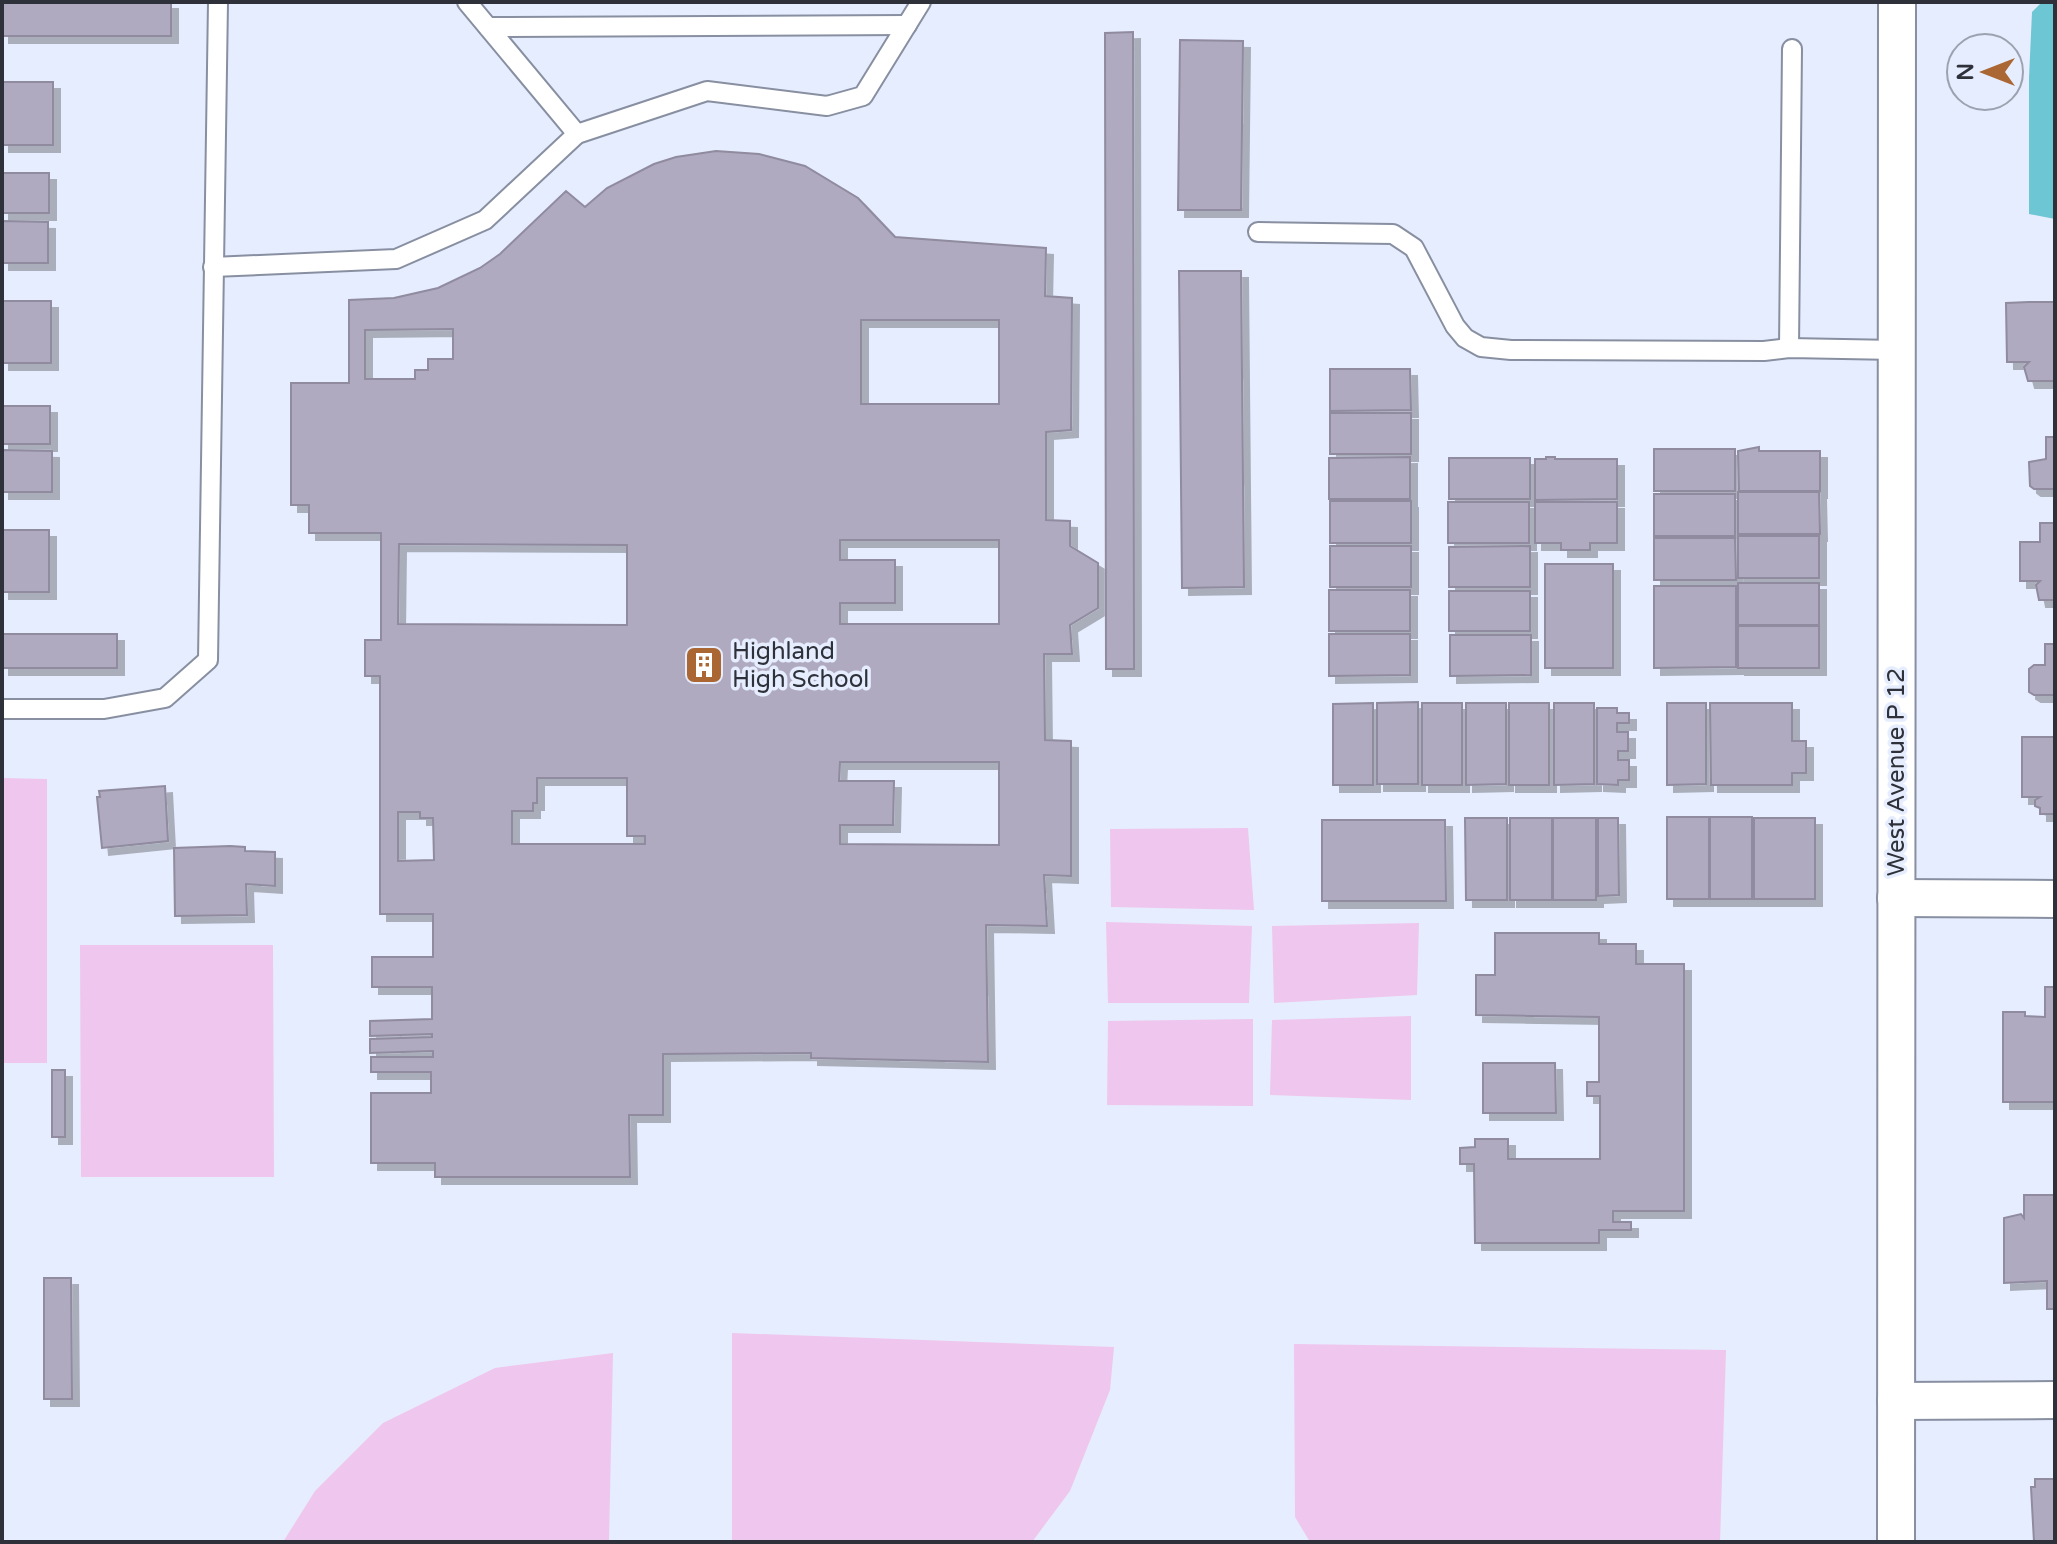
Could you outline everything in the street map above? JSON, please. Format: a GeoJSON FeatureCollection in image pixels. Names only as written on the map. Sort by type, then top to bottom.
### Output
{"type":"FeatureCollection","features":[{"type":"Feature","properties":{"kind":"street","name":"West Avenue P 12"},"geometry":{"type":"LineString","coordinates":[[1896,1542],[1897,2]]}},
{"type":"Feature","properties":{"kind":"street"},"geometry":{"type":"LineString","coordinates":[[1896,898],[2055,899]]}},
{"type":"Feature","properties":{"kind":"street"},"geometry":{"type":"LineString","coordinates":[[1896,1401],[2055,1400]]}},
{"type":"Feature","properties":{"kind":"lane"},"geometry":{"type":"LineString","coordinates":[[2,709],[104,709],[165,698],[208,660],[218,2]]}},
{"type":"Feature","properties":{"kind":"lane"},"geometry":{"type":"LineString","coordinates":[[467,2],[577,134]]}},
{"type":"Feature","properties":{"kind":"lane"},"geometry":{"type":"LineString","coordinates":[[213,267],[396,259],[485,220],[577,134],[707,91],[827,106],[863,96],[921,2]]}},
{"type":"Feature","properties":{"kind":"lane"},"geometry":{"type":"LineString","coordinates":[[488,27],[907,25]]}},
{"type":"Feature","properties":{"kind":"lane"},"geometry":{"type":"LineString","coordinates":[[1789,348],[1792,49]]}},
{"type":"Feature","properties":{"kind":"lane"},"geometry":{"type":"LineString","coordinates":[[1258,232],[1393,234],[1414,248],[1455,326],[1465,338],[1481,347],[1511,350],[1896,350]]}},
{"type":"Feature","properties":{"kind":"shaded area"},"geometry":{"type":"Polygon","coordinates":[[[2,778],[47,779],[47,1063],[2,1063],[2,778]]]}},
{"type":"Feature","properties":{"kind":"shaded area"},"geometry":{"type":"Polygon","coordinates":[[[1248,828],[1254,910],[1111,907],[1110,829],[1248,828]]]}},
{"type":"Feature","properties":{"kind":"shaded area"},"geometry":{"type":"Polygon","coordinates":[[[1106,922],[1252,926],[1249,1003],[1108,1003],[1106,922]]]}},
{"type":"Feature","properties":{"kind":"shaded area"},"geometry":{"type":"Polygon","coordinates":[[[1419,923],[1417,995],[1274,1003],[1272,926],[1419,923]]]}},
{"type":"Feature","properties":{"kind":"shaded area"},"geometry":{"type":"Polygon","coordinates":[[[80,945],[273,945],[274,1177],[81,1177],[80,945]]]}},
{"type":"Feature","properties":{"kind":"shaded area"},"geometry":{"type":"Polygon","coordinates":[[[1411,1016],[1411,1100],[1270,1095],[1272,1020],[1411,1016]]]}},
{"type":"Feature","properties":{"kind":"shaded area"},"geometry":{"type":"Polygon","coordinates":[[[1253,1019],[1253,1106],[1107,1105],[1108,1021],[1253,1019]]]}},
{"type":"Feature","properties":{"kind":"shaded area"},"geometry":{"type":"Polygon","coordinates":[[[732,1333],[1114,1347],[1110,1390],[1070,1491],[1032,1542],[732,1542],[732,1333]]]}},
{"type":"Feature","properties":{"kind":"shaded area"},"geometry":{"type":"Polygon","coordinates":[[[1294,1344],[1726,1350],[1720,1542],[1310,1542],[1295,1517],[1294,1344]]]}},
{"type":"Feature","properties":{"kind":"shaded area"},"geometry":{"type":"Polygon","coordinates":[[[613,1353],[609,1542],[283,1542],[315,1491],[383,1423],[495,1368],[613,1353]]]}},
{"type":"Feature","properties":{"kind":"water"},"geometry":{"type":"Polygon","coordinates":[[[2042,2],[2055,2],[2055,219],[2029,214],[2032,12],[2042,2]]]}},
{"type":"Feature","properties":{"kind":"building"},"geometry":{"type":"Polygon","coordinates":[[[2,2],[171,2],[171,36],[2,36],[2,2]]]}},
{"type":"Feature","properties":{"kind":"building"},"geometry":{"type":"Polygon","coordinates":[[[1133,32],[1134,669],[1106,669],[1105,33],[1133,32]]]}},
{"type":"Feature","properties":{"kind":"building"},"geometry":{"type":"Polygon","coordinates":[[[1180,40],[1243,41],[1241,210],[1178,210],[1180,40]]]}},
{"type":"Feature","properties":{"kind":"building"},"geometry":{"type":"Polygon","coordinates":[[[2,82],[53,82],[53,145],[2,145],[2,82]]]}},
{"type":"Feature","properties":{"kind":"building","name":"Highland High School"},"geometry":{"type":"Polygon","coordinates":[[[716,151],[759,154],[805,166],[858,198],[895,237],[1046,248],[1045,296],[1072,298],[1071,430],[1046,432],[1046,520],[1070,521],[1070,546],[1098,563],[1098,608],[1070,625],[1072,654],[1044,654],[1045,740],[1071,741],[1071,876],[1044,875],[1047,926],[986,925],[988,1062],[811,1058],[811,1053],[663,1054],[663,1115],[629,1115],[630,1177],[435,1177],[435,1163],[371,1163],[371,1093],[431,1093],[431,1072],[371,1072],[371,1057],[433,1057],[433,1051],[370,1053],[370,1039],[432,1037],[432,1034],[370,1036],[370,1021],[432,1019],[432,987],[372,987],[372,957],[433,957],[433,914],[380,914],[380,676],[365,676],[365,640],[381,640],[381,533],[309,533],[309,505],[291,505],[291,383],[349,383],[349,300],[394,298],[438,288],[480,268],[500,254],[566,191],[585,207],[607,188],[654,164],[716,151]],[[861,320],[861,404],[999,404],[999,320],[861,320]],[[453,329],[365,330],[365,379],[415,379],[415,370],[428,370],[428,359],[453,359],[453,329]],[[840,540],[840,560],[895,560],[895,603],[840,603],[840,624],[999,624],[999,540],[840,540]],[[399,544],[398,624],[627,625],[627,545],[399,544]],[[840,762],[839,781],[894,781],[893,825],[840,825],[840,844],[999,845],[999,762],[840,762]],[[537,778],[537,803],[533,803],[533,811],[512,811],[512,844],[645,844],[645,836],[627,836],[627,778],[537,778]],[[398,812],[398,861],[434,860],[433,818],[420,818],[420,812],[398,812]]]}},
{"type":"Feature","properties":{"kind":"building"},"geometry":{"type":"Polygon","coordinates":[[[2,173],[49,173],[49,213],[2,213],[2,173]]]}},
{"type":"Feature","properties":{"kind":"building"},"geometry":{"type":"Polygon","coordinates":[[[2,221],[48,222],[48,263],[2,263],[2,221]]]}},
{"type":"Feature","properties":{"kind":"building"},"geometry":{"type":"Polygon","coordinates":[[[1179,271],[1241,271],[1244,587],[1182,588],[1179,271]]]}},
{"type":"Feature","properties":{"kind":"building"},"geometry":{"type":"Polygon","coordinates":[[[2,301],[51,301],[51,363],[2,363],[2,301]]]}},
{"type":"Feature","properties":{"kind":"building"},"geometry":{"type":"Polygon","coordinates":[[[2055,302],[2055,381],[2028,381],[2024,367],[2029,362],[2007,362],[2006,303],[2055,302]]]}},
{"type":"Feature","properties":{"kind":"building"},"geometry":{"type":"Polygon","coordinates":[[[1330,369],[1410,369],[1411,410],[1330,411],[1330,369]]]}},
{"type":"Feature","properties":{"kind":"building"},"geometry":{"type":"Polygon","coordinates":[[[2,406],[50,406],[50,444],[2,444],[2,406]]]}},
{"type":"Feature","properties":{"kind":"building"},"geometry":{"type":"Polygon","coordinates":[[[1330,413],[1411,413],[1411,454],[1330,454],[1330,413]]]}},
{"type":"Feature","properties":{"kind":"building"},"geometry":{"type":"Polygon","coordinates":[[[2046,437],[2055,437],[2055,489],[2034,489],[2030,486],[2029,462],[2046,459],[2046,437]]]}},
{"type":"Feature","properties":{"kind":"building"},"geometry":{"type":"Polygon","coordinates":[[[1759,447],[1759,451],[1820,451],[1820,491],[1739,491],[1738,451],[1759,447]]]}},
{"type":"Feature","properties":{"kind":"building"},"geometry":{"type":"Polygon","coordinates":[[[1654,449],[1735,449],[1735,491],[1654,491],[1654,449]]]}},
{"type":"Feature","properties":{"kind":"building"},"geometry":{"type":"Polygon","coordinates":[[[2,450],[52,451],[52,492],[2,492],[2,450]]]}},
{"type":"Feature","properties":{"kind":"building"},"geometry":{"type":"Polygon","coordinates":[[[1410,457],[1410,499],[1329,499],[1329,458],[1410,457]]]}},
{"type":"Feature","properties":{"kind":"building"},"geometry":{"type":"Polygon","coordinates":[[[1449,458],[1530,458],[1530,499],[1449,499],[1449,458]]]}},
{"type":"Feature","properties":{"kind":"building"},"geometry":{"type":"Polygon","coordinates":[[[1535,459],[1617,459],[1617,499],[1535,500],[1535,459]]]}},
{"type":"Feature","properties":{"kind":"building"},"geometry":{"type":"Polygon","coordinates":[[[1738,492],[1819,492],[1820,534],[1738,534],[1738,492]]]}},
{"type":"Feature","properties":{"kind":"building"},"geometry":{"type":"Polygon","coordinates":[[[1654,494],[1735,494],[1735,536],[1654,536],[1654,494]]]}},
{"type":"Feature","properties":{"kind":"building"},"geometry":{"type":"Polygon","coordinates":[[[1330,501],[1411,501],[1411,543],[1330,543],[1330,501]]]}},
{"type":"Feature","properties":{"kind":"building"},"geometry":{"type":"Polygon","coordinates":[[[1448,502],[1529,502],[1529,543],[1448,543],[1448,502]]]}},
{"type":"Feature","properties":{"kind":"building"},"geometry":{"type":"Polygon","coordinates":[[[1535,502],[1617,502],[1617,543],[1590,543],[1590,550],[1561,550],[1561,543],[1535,543],[1535,502]]]}},
{"type":"Feature","properties":{"kind":"building"},"geometry":{"type":"Polygon","coordinates":[[[2040,523],[2055,523],[2055,600],[2039,600],[2036,585],[2040,581],[2020,581],[2020,542],[2040,542],[2040,523]]]}},
{"type":"Feature","properties":{"kind":"building"},"geometry":{"type":"Polygon","coordinates":[[[2,530],[49,530],[49,592],[2,592],[2,530]]]}},
{"type":"Feature","properties":{"kind":"building"},"geometry":{"type":"Polygon","coordinates":[[[1738,536],[1819,536],[1819,578],[1738,578],[1738,536]]]}},
{"type":"Feature","properties":{"kind":"building"},"geometry":{"type":"Polygon","coordinates":[[[1654,538],[1735,538],[1736,580],[1654,580],[1654,538]]]}},
{"type":"Feature","properties":{"kind":"building"},"geometry":{"type":"Polygon","coordinates":[[[1330,546],[1411,546],[1411,587],[1330,587],[1330,546]]]}},
{"type":"Feature","properties":{"kind":"building"},"geometry":{"type":"Polygon","coordinates":[[[1530,546],[1530,587],[1449,587],[1449,547],[1530,546]]]}},
{"type":"Feature","properties":{"kind":"building"},"geometry":{"type":"Polygon","coordinates":[[[1545,564],[1613,564],[1613,668],[1545,668],[1545,564]]]}},
{"type":"Feature","properties":{"kind":"building"},"geometry":{"type":"Polygon","coordinates":[[[1738,583],[1819,583],[1819,625],[1738,625],[1738,583]]]}},
{"type":"Feature","properties":{"kind":"building"},"geometry":{"type":"Polygon","coordinates":[[[1654,586],[1736,586],[1736,667],[1654,668],[1654,586]]]}},
{"type":"Feature","properties":{"kind":"building"},"geometry":{"type":"Polygon","coordinates":[[[1329,590],[1410,590],[1410,631],[1329,631],[1329,590]]]}},
{"type":"Feature","properties":{"kind":"building"},"geometry":{"type":"Polygon","coordinates":[[[1449,591],[1530,591],[1530,631],[1449,631],[1449,591]]]}},
{"type":"Feature","properties":{"kind":"building"},"geometry":{"type":"Polygon","coordinates":[[[1738,626],[1819,626],[1819,668],[1738,668],[1738,626]]]}},
{"type":"Feature","properties":{"kind":"building"},"geometry":{"type":"Polygon","coordinates":[[[2,634],[117,634],[117,668],[2,668],[2,634]]]}},
{"type":"Feature","properties":{"kind":"building"},"geometry":{"type":"Polygon","coordinates":[[[1329,634],[1410,634],[1410,675],[1329,676],[1329,634]]]}},
{"type":"Feature","properties":{"kind":"building"},"geometry":{"type":"Polygon","coordinates":[[[1450,635],[1531,635],[1531,675],[1450,676],[1450,635]]]}},
{"type":"Feature","properties":{"kind":"building"},"geometry":{"type":"Polygon","coordinates":[[[2045,644],[2055,644],[2055,695],[2034,695],[2029,692],[2029,669],[2034,665],[2045,665],[2045,644]]]}},
{"type":"Feature","properties":{"kind":"building"},"geometry":{"type":"Polygon","coordinates":[[[1418,702],[1418,784],[1377,784],[1377,703],[1418,702]]]}},
{"type":"Feature","properties":{"kind":"building"},"geometry":{"type":"Polygon","coordinates":[[[1373,703],[1373,785],[1333,785],[1333,704],[1373,703]]]}},
{"type":"Feature","properties":{"kind":"building"},"geometry":{"type":"Polygon","coordinates":[[[1422,703],[1462,703],[1462,785],[1422,785],[1422,703]]]}},
{"type":"Feature","properties":{"kind":"building"},"geometry":{"type":"Polygon","coordinates":[[[1466,703],[1506,703],[1506,784],[1466,785],[1466,703]]]}},
{"type":"Feature","properties":{"kind":"building"},"geometry":{"type":"Polygon","coordinates":[[[1509,703],[1549,703],[1549,785],[1509,785],[1509,703]]]}},
{"type":"Feature","properties":{"kind":"building"},"geometry":{"type":"Polygon","coordinates":[[[1554,703],[1594,703],[1594,784],[1554,785],[1554,703]]]}},
{"type":"Feature","properties":{"kind":"building"},"geometry":{"type":"Polygon","coordinates":[[[1667,703],[1706,703],[1706,784],[1667,785],[1667,703]]]}},
{"type":"Feature","properties":{"kind":"building"},"geometry":{"type":"Polygon","coordinates":[[[1710,703],[1792,703],[1792,741],[1806,741],[1806,773],[1792,773],[1792,785],[1711,785],[1710,703]]]}},
{"type":"Feature","properties":{"kind":"building"},"geometry":{"type":"Polygon","coordinates":[[[1597,708],[1617,708],[1617,713],[1629,713],[1629,723],[1617,723],[1617,732],[1628,732],[1628,751],[1618,751],[1618,760],[1629,760],[1629,780],[1618,780],[1618,785],[1597,784],[1597,708]]]}},
{"type":"Feature","properties":{"kind":"building"},"geometry":{"type":"Polygon","coordinates":[[[2022,737],[2055,737],[2055,814],[2040,814],[2035,800],[2040,797],[2022,797],[2022,737]]]}},
{"type":"Feature","properties":{"kind":"building"},"geometry":{"type":"Polygon","coordinates":[[[165,786],[168,841],[102,848],[99,791],[165,786]]]}},
{"type":"Feature","properties":{"kind":"building"},"geometry":{"type":"Polygon","coordinates":[[[1667,817],[1709,817],[1709,899],[1667,899],[1667,817]]]}},
{"type":"Feature","properties":{"kind":"building"},"geometry":{"type":"Polygon","coordinates":[[[1710,817],[1752,817],[1752,899],[1710,899],[1710,817]]]}},
{"type":"Feature","properties":{"kind":"building"},"geometry":{"type":"Polygon","coordinates":[[[1465,818],[1507,818],[1507,900],[1466,900],[1465,818]]]}},
{"type":"Feature","properties":{"kind":"building"},"geometry":{"type":"Polygon","coordinates":[[[1510,818],[1552,818],[1552,900],[1510,900],[1510,818]]]}},
{"type":"Feature","properties":{"kind":"building"},"geometry":{"type":"Polygon","coordinates":[[[1553,818],[1596,818],[1596,900],[1553,900],[1553,818]]]}},
{"type":"Feature","properties":{"kind":"building"},"geometry":{"type":"Polygon","coordinates":[[[1598,818],[1618,818],[1619,895],[1598,896],[1598,818]]]}},
{"type":"Feature","properties":{"kind":"building"},"geometry":{"type":"Polygon","coordinates":[[[1754,818],[1815,818],[1815,899],[1754,899],[1754,818]]]}},
{"type":"Feature","properties":{"kind":"building"},"geometry":{"type":"Polygon","coordinates":[[[1322,820],[1445,820],[1446,901],[1322,901],[1322,820]]]}},
{"type":"Feature","properties":{"kind":"building"},"geometry":{"type":"Polygon","coordinates":[[[245,847],[245,851],[275,852],[275,886],[246,884],[247,915],[175,916],[174,848],[245,847]]]}},
{"type":"Feature","properties":{"kind":"building"},"geometry":{"type":"Polygon","coordinates":[[[1495,933],[1599,933],[1599,944],[1636,944],[1636,964],[1684,964],[1684,1211],[1613,1211],[1613,1222],[1631,1222],[1631,1230],[1599,1230],[1599,1243],[1475,1243],[1474,1164],[1460,1164],[1460,1148],[1475,1147],[1475,1139],[1508,1139],[1508,1159],[1600,1159],[1600,1096],[1587,1096],[1587,1082],[1599,1082],[1599,1017],[1476,1015],[1476,975],[1495,975],[1495,933]]]}},
{"type":"Feature","properties":{"kind":"building"},"geometry":{"type":"Polygon","coordinates":[[[2045,987],[2055,987],[2055,1102],[2003,1102],[2003,1012],[2025,1012],[2025,1016],[2045,1017],[2045,987]]]}},
{"type":"Feature","properties":{"kind":"building"},"geometry":{"type":"Polygon","coordinates":[[[1483,1063],[1555,1063],[1556,1113],[1483,1113],[1483,1063]]]}},
{"type":"Feature","properties":{"kind":"building"},"geometry":{"type":"Polygon","coordinates":[[[52,1070],[65,1070],[65,1137],[52,1137],[52,1070]]]}},
{"type":"Feature","properties":{"kind":"building"},"geometry":{"type":"Polygon","coordinates":[[[2024,1195],[2055,1195],[2055,1309],[2047,1309],[2047,1281],[2004,1283],[2004,1218],[2021,1214],[2024,1218],[2024,1195]]]}},
{"type":"Feature","properties":{"kind":"building"},"geometry":{"type":"Polygon","coordinates":[[[44,1278],[71,1278],[72,1399],[44,1399],[44,1278]]]}},
{"type":"Feature","properties":{"kind":"building"},"geometry":{"type":"Polygon","coordinates":[[[2035,1479],[2055,1479],[2055,1542],[2034,1542],[2031,1487],[2035,1487],[2035,1479]]]}},
{"type":"Feature","properties":{"kind":"place","name":"Highland High School"},"geometry":{"type":"Point","coordinates":[704,665]}}]}
